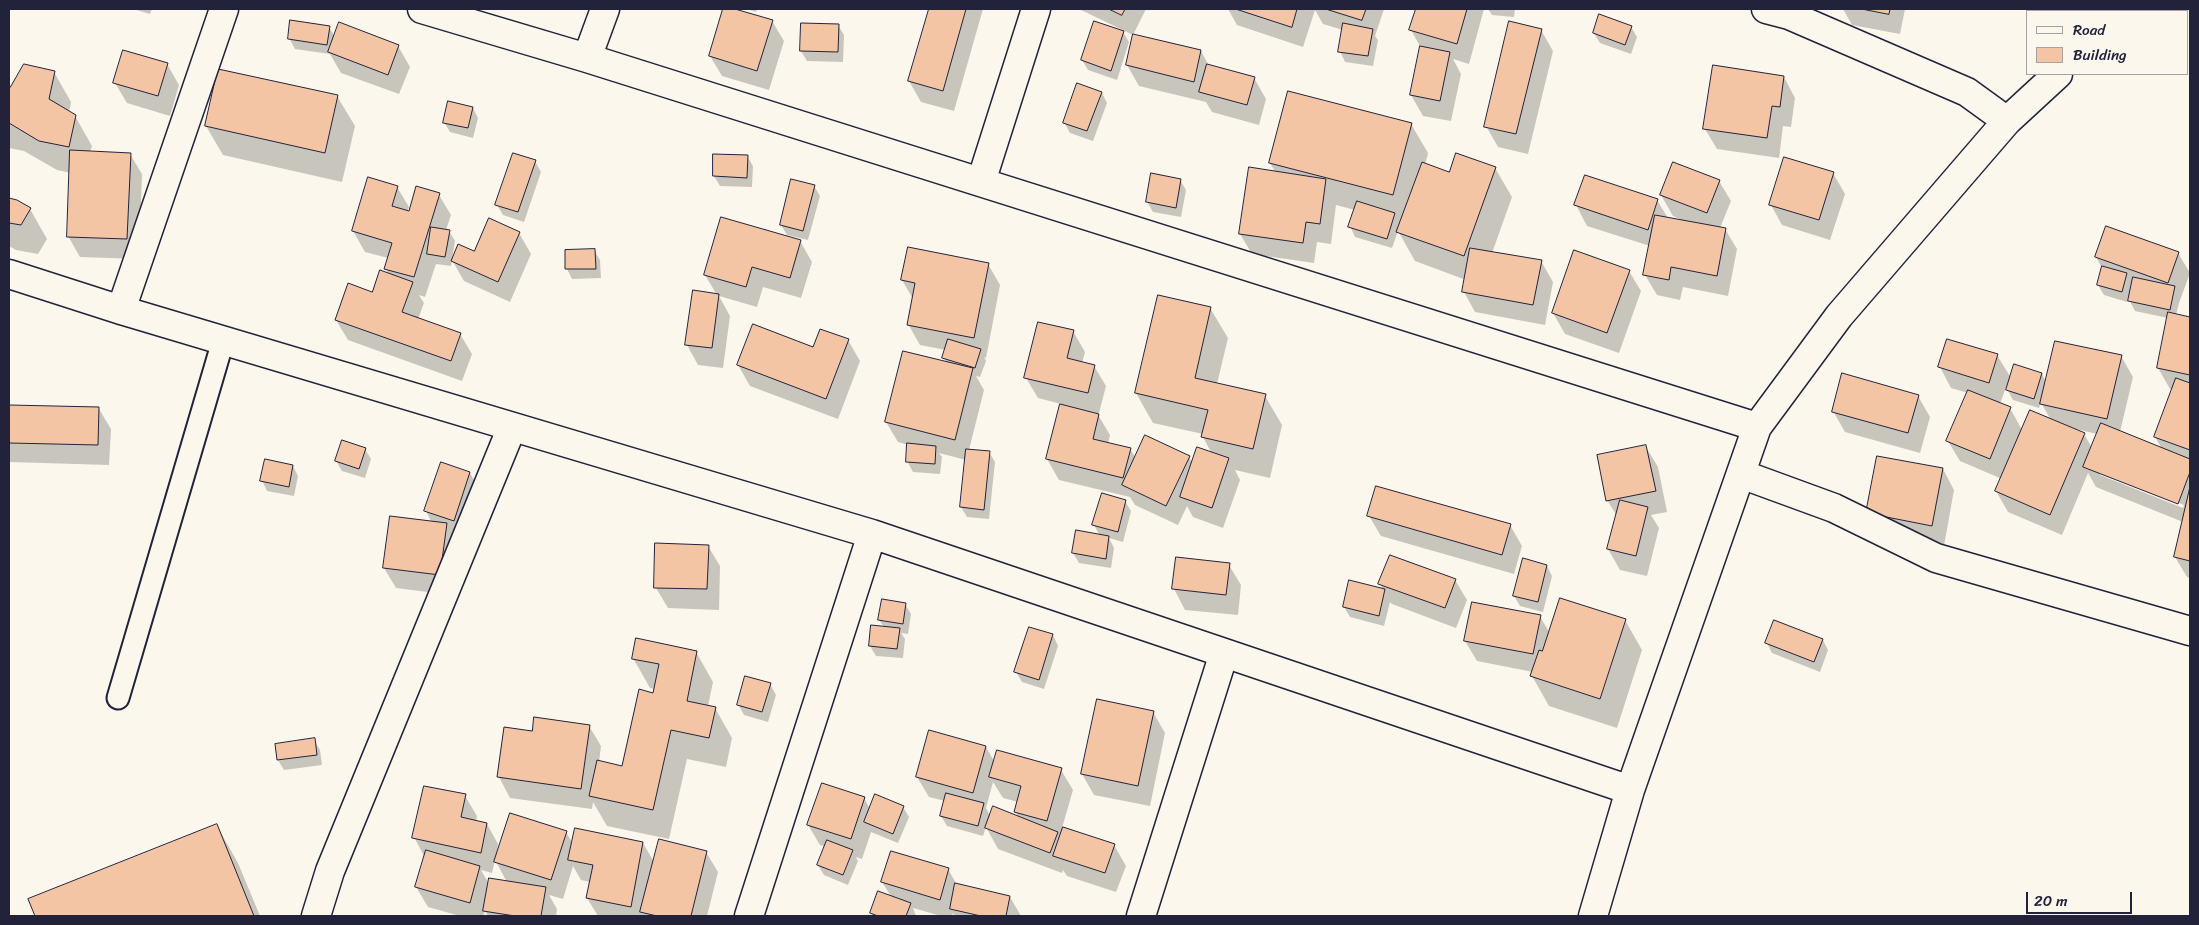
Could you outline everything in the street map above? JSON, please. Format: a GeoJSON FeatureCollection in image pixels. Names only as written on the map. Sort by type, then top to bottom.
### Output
{"type":"FeatureCollection","features":[{"type":"Feature","properties":{"kind":"street"},"geometry":{"type":"LineString","coordinates":[[121,310],[224,9]]}},
{"type":"Feature","properties":{"kind":"street"},"geometry":{"type":"LineString","coordinates":[[422,9],[587,58],[1757,428]]}},
{"type":"Feature","properties":{"kind":"street"},"geometry":{"type":"LineString","coordinates":[[587,58],[605,9]]}},
{"type":"Feature","properties":{"kind":"street"},"geometry":{"type":"LineString","coordinates":[[981,182],[1036,9]]}},
{"type":"Feature","properties":{"kind":"street"},"geometry":{"type":"LineString","coordinates":[[1766,9],[1789,15],[1967,92],[2008,121]]}},
{"type":"Feature","properties":{"kind":"street"},"geometry":{"type":"LineString","coordinates":[[1593,916],[1630,790],[1757,428],[1839,316],[2008,121],[2057,75]]}},
{"type":"Feature","properties":{"kind":"street"},"geometry":{"type":"LineString","coordinates":[[9,274],[223,341],[872,534],[1630,790]]}},
{"type":"Feature","properties":{"kind":"street"},"geometry":{"type":"LineString","coordinates":[[316,916],[330,871],[512,427]]}},
{"type":"Feature","properties":{"kind":"street"},"geometry":{"type":"LineString","coordinates":[[1741,474],[1834,508],[1936,558],[2190,630]]}},
{"type":"Feature","properties":{"kind":"street"},"geometry":{"type":"LineString","coordinates":[[749,916],[872,534]]}},
{"type":"Feature","properties":{"kind":"street"},"geometry":{"type":"LineString","coordinates":[[1141,916],[1224,653]]}},
{"type":"Feature","properties":{"kind":"lane"},"geometry":{"type":"LineString","coordinates":[[118,698],[223,341]]}},
{"type":"Feature","properties":{"kind":"building"},"geometry":{"type":"Polygon","coordinates":[[[723,9],[735,9],[773,20],[757,71],[709,56],[723,9]]]}},
{"type":"Feature","properties":{"kind":"building"},"geometry":{"type":"Polygon","coordinates":[[[929,9],[966,9],[943,91],[908,81],[929,9]]]}},
{"type":"Feature","properties":{"kind":"building"},"geometry":{"type":"Polygon","coordinates":[[[1109,9],[1125,9],[1122,15],[1109,9]]]}},
{"type":"Feature","properties":{"kind":"building"},"geometry":{"type":"Polygon","coordinates":[[[1236,9],[1297,9],[1292,27],[1236,9]]]}},
{"type":"Feature","properties":{"kind":"building"},"geometry":{"type":"Polygon","coordinates":[[[1326,9],[1366,9],[1362,20],[1326,9]]]}},
{"type":"Feature","properties":{"kind":"building"},"geometry":{"type":"Polygon","coordinates":[[[1416,9],[1467,9],[1457,44],[1409,30],[1416,9]]]}},
{"type":"Feature","properties":{"kind":"building"},"geometry":{"type":"Polygon","coordinates":[[[1862,9],[1890,9],[1889,14],[1862,9]]]}},
{"type":"Feature","properties":{"kind":"building"},"geometry":{"type":"Polygon","coordinates":[[[1599,14],[1632,26],[1625,45],[1593,33],[1599,14]]]}},
{"type":"Feature","properties":{"kind":"building"},"geometry":{"type":"Polygon","coordinates":[[[290,20],[330,26],[327,45],[288,39],[290,20]]]}},
{"type":"Feature","properties":{"kind":"building"},"geometry":{"type":"Polygon","coordinates":[[[1094,21],[1124,31],[1111,71],[1081,60],[1094,21]]]}},
{"type":"Feature","properties":{"kind":"building"},"geometry":{"type":"Polygon","coordinates":[[[1509,21],[1542,29],[1516,134],[1484,127],[1509,21]]]}},
{"type":"Feature","properties":{"kind":"building"},"geometry":{"type":"Polygon","coordinates":[[[339,22],[399,45],[388,75],[328,52],[339,22]]]}},
{"type":"Feature","properties":{"kind":"building"},"geometry":{"type":"Polygon","coordinates":[[[801,23],[839,24],[838,52],[800,51],[801,23]]]}},
{"type":"Feature","properties":{"kind":"building"},"geometry":{"type":"Polygon","coordinates":[[[1343,23],[1373,29],[1368,56],[1338,52],[1343,23]]]}},
{"type":"Feature","properties":{"kind":"building"},"geometry":{"type":"Polygon","coordinates":[[[1133,34],[1201,50],[1194,82],[1126,65],[1133,34]]]}},
{"type":"Feature","properties":{"kind":"building"},"geometry":{"type":"Polygon","coordinates":[[[1420,46],[1450,52],[1440,101],[1410,95],[1420,46]]]}},
{"type":"Feature","properties":{"kind":"building"},"geometry":{"type":"Polygon","coordinates":[[[123,50],[168,63],[158,96],[113,83],[123,50]]]}},
{"type":"Feature","properties":{"kind":"building"},"geometry":{"type":"Polygon","coordinates":[[[24,64],[55,71],[49,99],[76,115],[69,147],[39,141],[9,123],[9,86],[24,64]]]}},
{"type":"Feature","properties":{"kind":"building"},"geometry":{"type":"Polygon","coordinates":[[[1207,64],[1255,77],[1247,105],[1199,92],[1207,64]]]}},
{"type":"Feature","properties":{"kind":"building"},"geometry":{"type":"Polygon","coordinates":[[[1713,65],[1784,76],[1780,107],[1772,106],[1767,138],[1703,129],[1713,65]]]}},
{"type":"Feature","properties":{"kind":"building"},"geometry":{"type":"Polygon","coordinates":[[[218,69],[338,95],[325,153],[205,126],[218,69]]]}},
{"type":"Feature","properties":{"kind":"building"},"geometry":{"type":"Polygon","coordinates":[[[1077,83],[1102,92],[1087,131],[1063,123],[1077,83]]]}},
{"type":"Feature","properties":{"kind":"building"},"geometry":{"type":"Polygon","coordinates":[[[1288,91],[1412,123],[1393,195],[1269,163],[1288,91]]]}},
{"type":"Feature","properties":{"kind":"building"},"geometry":{"type":"Polygon","coordinates":[[[448,101],[473,107],[468,128],[443,123],[448,101]]]}},
{"type":"Feature","properties":{"kind":"building"},"geometry":{"type":"Polygon","coordinates":[[[70,150],[131,153],[127,239],[67,237],[70,150]]]}},
{"type":"Feature","properties":{"kind":"building"},"geometry":{"type":"Polygon","coordinates":[[[513,153],[536,160],[518,212],[495,205],[513,153]]]}},
{"type":"Feature","properties":{"kind":"building"},"geometry":{"type":"Polygon","coordinates":[[[1456,153],[1496,167],[1464,256],[1396,232],[1422,162],[1449,172],[1456,153]]]}},
{"type":"Feature","properties":{"kind":"building"},"geometry":{"type":"Polygon","coordinates":[[[713,154],[748,155],[747,178],[713,176],[713,154]]]}},
{"type":"Feature","properties":{"kind":"building"},"geometry":{"type":"Polygon","coordinates":[[[1784,157],[1834,172],[1819,220],[1769,205],[1784,157]]]}},
{"type":"Feature","properties":{"kind":"building"},"geometry":{"type":"Polygon","coordinates":[[[1673,162],[1720,180],[1707,213],[1660,195],[1673,162]]]}},
{"type":"Feature","properties":{"kind":"building"},"geometry":{"type":"Polygon","coordinates":[[[1249,167],[1326,179],[1320,224],[1306,222],[1303,243],[1239,234],[1249,167]]]}},
{"type":"Feature","properties":{"kind":"building"},"geometry":{"type":"Polygon","coordinates":[[[1151,173],[1181,179],[1176,208],[1146,202],[1151,173]]]}},
{"type":"Feature","properties":{"kind":"building"},"geometry":{"type":"Polygon","coordinates":[[[1585,175],[1658,199],[1648,230],[1574,205],[1585,175]]]}},
{"type":"Feature","properties":{"kind":"building"},"geometry":{"type":"Polygon","coordinates":[[[368,177],[398,186],[392,206],[409,211],[416,186],[440,193],[414,277],[384,269],[392,243],[352,231],[368,177]]]}},
{"type":"Feature","properties":{"kind":"building"},"geometry":{"type":"Polygon","coordinates":[[[791,179],[815,185],[803,231],[780,225],[791,179]]]}},
{"type":"Feature","properties":{"kind":"building"},"geometry":{"type":"Polygon","coordinates":[[[9,198],[31,208],[21,225],[9,223],[9,198]]]}},
{"type":"Feature","properties":{"kind":"building"},"geometry":{"type":"Polygon","coordinates":[[[1357,201],[1395,213],[1387,239],[1348,227],[1357,201]]]}},
{"type":"Feature","properties":{"kind":"building"},"geometry":{"type":"Polygon","coordinates":[[[1655,215],[1726,228],[1717,276],[1671,267],[1669,280],[1643,275],[1655,215]]]}},
{"type":"Feature","properties":{"kind":"building"},"geometry":{"type":"Polygon","coordinates":[[[721,217],[801,240],[790,278],[752,267],[746,287],[704,275],[721,217]]]}},
{"type":"Feature","properties":{"kind":"building"},"geometry":{"type":"Polygon","coordinates":[[[489,218],[520,232],[498,282],[451,261],[458,244],[474,251],[489,218]]]}},
{"type":"Feature","properties":{"kind":"building"},"geometry":{"type":"Polygon","coordinates":[[[2106,226],[2179,252],[2168,283],[2095,257],[2106,226]]]}},
{"type":"Feature","properties":{"kind":"building"},"geometry":{"type":"Polygon","coordinates":[[[431,227],[450,230],[445,257],[427,254],[431,227]]]}},
{"type":"Feature","properties":{"kind":"building"},"geometry":{"type":"Polygon","coordinates":[[[908,247],[989,263],[974,338],[907,325],[915,283],[901,280],[908,247]]]}},
{"type":"Feature","properties":{"kind":"building"},"geometry":{"type":"Polygon","coordinates":[[[1470,248],[1542,260],[1533,305],[1462,292],[1470,248]]]}},
{"type":"Feature","properties":{"kind":"building"},"geometry":{"type":"Polygon","coordinates":[[[595,249],[596,269],[565,269],[565,250],[595,249]]]}},
{"type":"Feature","properties":{"kind":"building"},"geometry":{"type":"Polygon","coordinates":[[[1574,250],[1630,270],[1607,333],[1552,313],[1574,250]]]}},
{"type":"Feature","properties":{"kind":"building"},"geometry":{"type":"Polygon","coordinates":[[[2102,266],[2127,273],[2122,292],[2097,285],[2102,266]]]}},
{"type":"Feature","properties":{"kind":"building"},"geometry":{"type":"Polygon","coordinates":[[[380,270],[413,282],[402,312],[461,333],[451,361],[335,320],[348,283],[372,292],[380,270]]]}},
{"type":"Feature","properties":{"kind":"building"},"geometry":{"type":"Polygon","coordinates":[[[2133,277],[2175,286],[2170,310],[2128,301],[2133,277]]]}},
{"type":"Feature","properties":{"kind":"building"},"geometry":{"type":"Polygon","coordinates":[[[693,290],[719,294],[712,348],[685,345],[693,290]]]}},
{"type":"Feature","properties":{"kind":"building"},"geometry":{"type":"Polygon","coordinates":[[[1158,295],[1211,307],[1195,378],[1266,394],[1253,449],[1201,437],[1208,410],[1135,393],[1158,295]]]}},
{"type":"Feature","properties":{"kind":"building"},"geometry":{"type":"Polygon","coordinates":[[[2168,312],[2190,317],[2190,375],[2157,368],[2168,312]]]}},
{"type":"Feature","properties":{"kind":"building"},"geometry":{"type":"Polygon","coordinates":[[[1038,322],[1074,330],[1067,358],[1095,365],[1088,393],[1024,378],[1038,322]]]}},
{"type":"Feature","properties":{"kind":"building"},"geometry":{"type":"Polygon","coordinates":[[[753,324],[813,347],[820,329],[849,339],[826,399],[737,365],[753,324]]]}},
{"type":"Feature","properties":{"kind":"building"},"geometry":{"type":"Polygon","coordinates":[[[948,339],[981,349],[975,368],[942,358],[948,339]]]}},
{"type":"Feature","properties":{"kind":"building"},"geometry":{"type":"Polygon","coordinates":[[[1947,339],[1998,354],[1989,383],[1938,367],[1947,339]]]}},
{"type":"Feature","properties":{"kind":"building"},"geometry":{"type":"Polygon","coordinates":[[[2055,341],[2122,355],[2107,419],[2040,404],[2055,341]]]}},
{"type":"Feature","properties":{"kind":"building"},"geometry":{"type":"Polygon","coordinates":[[[903,351],[973,368],[955,440],[885,422],[903,351]]]}},
{"type":"Feature","properties":{"kind":"building"},"geometry":{"type":"Polygon","coordinates":[[[2014,364],[2042,373],[2034,399],[2006,390],[2014,364]]]}},
{"type":"Feature","properties":{"kind":"building"},"geometry":{"type":"Polygon","coordinates":[[[1842,373],[1919,395],[1908,433],[1832,412],[1842,373]]]}},
{"type":"Feature","properties":{"kind":"building"},"geometry":{"type":"Polygon","coordinates":[[[2176,378],[2190,383],[2190,450],[2154,437],[2176,378]]]}},
{"type":"Feature","properties":{"kind":"building"},"geometry":{"type":"Polygon","coordinates":[[[1968,390],[2011,407],[1990,459],[1946,441],[1968,390]]]}},
{"type":"Feature","properties":{"kind":"building"},"geometry":{"type":"Polygon","coordinates":[[[1060,404],[1099,414],[1093,439],[1131,448],[1123,478],[1046,459],[1060,404]]]}},
{"type":"Feature","properties":{"kind":"building"},"geometry":{"type":"Polygon","coordinates":[[[9,405],[99,407],[98,445],[9,443],[9,405]]]}},
{"type":"Feature","properties":{"kind":"building"},"geometry":{"type":"Polygon","coordinates":[[[2030,410],[2085,433],[2050,515],[1995,491],[2030,410]]]}},
{"type":"Feature","properties":{"kind":"building"},"geometry":{"type":"Polygon","coordinates":[[[2101,423],[2190,459],[2190,472],[2178,504],[2083,467],[2101,423]]]}},
{"type":"Feature","properties":{"kind":"building"},"geometry":{"type":"Polygon","coordinates":[[[1145,435],[1190,456],[1166,506],[1122,485],[1145,435]]]}},
{"type":"Feature","properties":{"kind":"building"},"geometry":{"type":"Polygon","coordinates":[[[342,440],[366,448],[359,469],[335,461],[342,440]]]}},
{"type":"Feature","properties":{"kind":"building"},"geometry":{"type":"Polygon","coordinates":[[[907,443],[936,446],[935,464],[906,462],[907,443]]]}},
{"type":"Feature","properties":{"kind":"building"},"geometry":{"type":"Polygon","coordinates":[[[1646,445],[1656,491],[1606,501],[1597,455],[1646,445]]]}},
{"type":"Feature","properties":{"kind":"building"},"geometry":{"type":"Polygon","coordinates":[[[1197,447],[1229,458],[1212,508],[1180,497],[1197,447]]]}},
{"type":"Feature","properties":{"kind":"building"},"geometry":{"type":"Polygon","coordinates":[[[966,449],[990,451],[984,510],[960,507],[966,449]]]}},
{"type":"Feature","properties":{"kind":"building"},"geometry":{"type":"Polygon","coordinates":[[[1877,456],[1943,468],[1932,526],[1866,513],[1877,456]]]}},
{"type":"Feature","properties":{"kind":"building"},"geometry":{"type":"Polygon","coordinates":[[[265,459],[293,465],[289,487],[260,481],[265,459]]]}},
{"type":"Feature","properties":{"kind":"building"},"geometry":{"type":"Polygon","coordinates":[[[441,462],[470,472],[454,521],[424,511],[441,462]]]}},
{"type":"Feature","properties":{"kind":"building"},"geometry":{"type":"Polygon","coordinates":[[[1376,486],[1511,524],[1502,555],[1367,516],[1376,486]]]}},
{"type":"Feature","properties":{"kind":"building"},"geometry":{"type":"Polygon","coordinates":[[[2190,487],[2190,561],[2174,557],[2190,487]]]}},
{"type":"Feature","properties":{"kind":"building"},"geometry":{"type":"Polygon","coordinates":[[[1102,493],[1126,500],[1118,532],[1092,525],[1102,493]]]}},
{"type":"Feature","properties":{"kind":"building"},"geometry":{"type":"Polygon","coordinates":[[[1620,500],[1648,507],[1636,556],[1607,549],[1620,500]]]}},
{"type":"Feature","properties":{"kind":"building"},"geometry":{"type":"Polygon","coordinates":[[[390,516],[447,523],[440,575],[383,568],[390,516]]]}},
{"type":"Feature","properties":{"kind":"building"},"geometry":{"type":"Polygon","coordinates":[[[1076,530],[1109,536],[1106,559],[1072,553],[1076,530]]]}},
{"type":"Feature","properties":{"kind":"building"},"geometry":{"type":"Polygon","coordinates":[[[655,543],[709,545],[707,589],[654,588],[655,543]]]}},
{"type":"Feature","properties":{"kind":"building"},"geometry":{"type":"Polygon","coordinates":[[[1390,555],[1456,579],[1445,608],[1378,584],[1390,555]]]}},
{"type":"Feature","properties":{"kind":"building"},"geometry":{"type":"Polygon","coordinates":[[[1176,557],[1230,563],[1226,595],[1172,589],[1176,557]]]}},
{"type":"Feature","properties":{"kind":"building"},"geometry":{"type":"Polygon","coordinates":[[[1523,558],[1547,565],[1538,602],[1513,596],[1523,558]]]}},
{"type":"Feature","properties":{"kind":"building"},"geometry":{"type":"Polygon","coordinates":[[[1349,580],[1385,589],[1379,616],[1343,607],[1349,580]]]}},
{"type":"Feature","properties":{"kind":"building"},"geometry":{"type":"Polygon","coordinates":[[[1560,598],[1626,619],[1600,699],[1530,676],[1539,650],[1542,651],[1560,598]]]}},
{"type":"Feature","properties":{"kind":"building"},"geometry":{"type":"Polygon","coordinates":[[[882,599],[906,603],[903,624],[878,620],[882,599]]]}},
{"type":"Feature","properties":{"kind":"building"},"geometry":{"type":"Polygon","coordinates":[[[1472,602],[1541,615],[1533,654],[1464,641],[1472,602]]]}},
{"type":"Feature","properties":{"kind":"building"},"geometry":{"type":"Polygon","coordinates":[[[1774,620],[1823,639],[1814,662],[1765,643],[1774,620]]]}},
{"type":"Feature","properties":{"kind":"building"},"geometry":{"type":"Polygon","coordinates":[[[871,625],[900,628],[897,649],[869,646],[871,625]]]}},
{"type":"Feature","properties":{"kind":"building"},"geometry":{"type":"Polygon","coordinates":[[[1029,627],[1053,634],[1039,680],[1014,672],[1029,627]]]}},
{"type":"Feature","properties":{"kind":"building"},"geometry":{"type":"Polygon","coordinates":[[[636,638],[697,651],[687,701],[716,707],[709,738],[671,730],[653,810],[589,796],[597,760],[622,766],[639,689],[653,693],[659,664],[632,659],[636,638]]]}},
{"type":"Feature","properties":{"kind":"building"},"geometry":{"type":"Polygon","coordinates":[[[745,676],[771,683],[762,712],[737,705],[745,676]]]}},
{"type":"Feature","properties":{"kind":"building"},"geometry":{"type":"Polygon","coordinates":[[[1097,699],[1154,711],[1138,786],[1081,774],[1097,699]]]}},
{"type":"Feature","properties":{"kind":"building"},"geometry":{"type":"Polygon","coordinates":[[[534,717],[590,725],[581,789],[497,777],[504,727],[532,731],[534,717]]]}},
{"type":"Feature","properties":{"kind":"building"},"geometry":{"type":"Polygon","coordinates":[[[929,730],[986,746],[973,793],[916,777],[929,730]]]}},
{"type":"Feature","properties":{"kind":"building"},"geometry":{"type":"Polygon","coordinates":[[[315,738],[317,755],[277,760],[275,744],[315,738]]]}},
{"type":"Feature","properties":{"kind":"building"},"geometry":{"type":"Polygon","coordinates":[[[997,750],[1062,768],[1047,821],[1014,812],[1021,786],[989,777],[997,750]]]}},
{"type":"Feature","properties":{"kind":"building"},"geometry":{"type":"Polygon","coordinates":[[[822,783],[865,797],[851,839],[807,825],[822,783]]]}},
{"type":"Feature","properties":{"kind":"building"},"geometry":{"type":"Polygon","coordinates":[[[424,786],[466,794],[461,817],[487,823],[481,853],[412,838],[424,786]]]}},
{"type":"Feature","properties":{"kind":"building"},"geometry":{"type":"Polygon","coordinates":[[[946,793],[984,803],[978,826],[940,816],[946,793]]]}},
{"type":"Feature","properties":{"kind":"building"},"geometry":{"type":"Polygon","coordinates":[[[875,794],[904,806],[893,834],[864,822],[875,794]]]}},
{"type":"Feature","properties":{"kind":"building"},"geometry":{"type":"Polygon","coordinates":[[[993,806],[1058,832],[1050,853],[985,828],[993,806]]]}},
{"type":"Feature","properties":{"kind":"building"},"geometry":{"type":"Polygon","coordinates":[[[510,813],[567,831],[551,880],[494,862],[510,813]]]}},
{"type":"Feature","properties":{"kind":"building"},"geometry":{"type":"Polygon","coordinates":[[[217,824],[254,916],[35,916],[28,899],[217,824]]]}},
{"type":"Feature","properties":{"kind":"building"},"geometry":{"type":"Polygon","coordinates":[[[1063,827],[1115,844],[1105,873],[1053,856],[1063,827]]]}},
{"type":"Feature","properties":{"kind":"building"},"geometry":{"type":"Polygon","coordinates":[[[575,828],[643,842],[631,907],[586,898],[593,865],[568,860],[575,828]]]}},
{"type":"Feature","properties":{"kind":"building"},"geometry":{"type":"Polygon","coordinates":[[[659,839],[707,851],[691,916],[657,916],[640,912],[659,839]]]}},
{"type":"Feature","properties":{"kind":"building"},"geometry":{"type":"Polygon","coordinates":[[[827,840],[853,850],[843,875],[817,865],[827,840]]]}},
{"type":"Feature","properties":{"kind":"building"},"geometry":{"type":"Polygon","coordinates":[[[426,850],[480,866],[470,903],[415,887],[426,850]]]}},
{"type":"Feature","properties":{"kind":"building"},"geometry":{"type":"Polygon","coordinates":[[[891,851],[949,868],[940,900],[881,882],[891,851]]]}},
{"type":"Feature","properties":{"kind":"building"},"geometry":{"type":"Polygon","coordinates":[[[489,878],[546,887],[541,916],[515,916],[483,911],[489,878]]]}},
{"type":"Feature","properties":{"kind":"building"},"geometry":{"type":"Polygon","coordinates":[[[955,883],[1010,896],[1006,916],[981,916],[950,909],[955,883]]]}},
{"type":"Feature","properties":{"kind":"building"},"geometry":{"type":"Polygon","coordinates":[[[878,891],[911,903],[906,916],[878,916],[870,913],[878,891]]]}}]}
